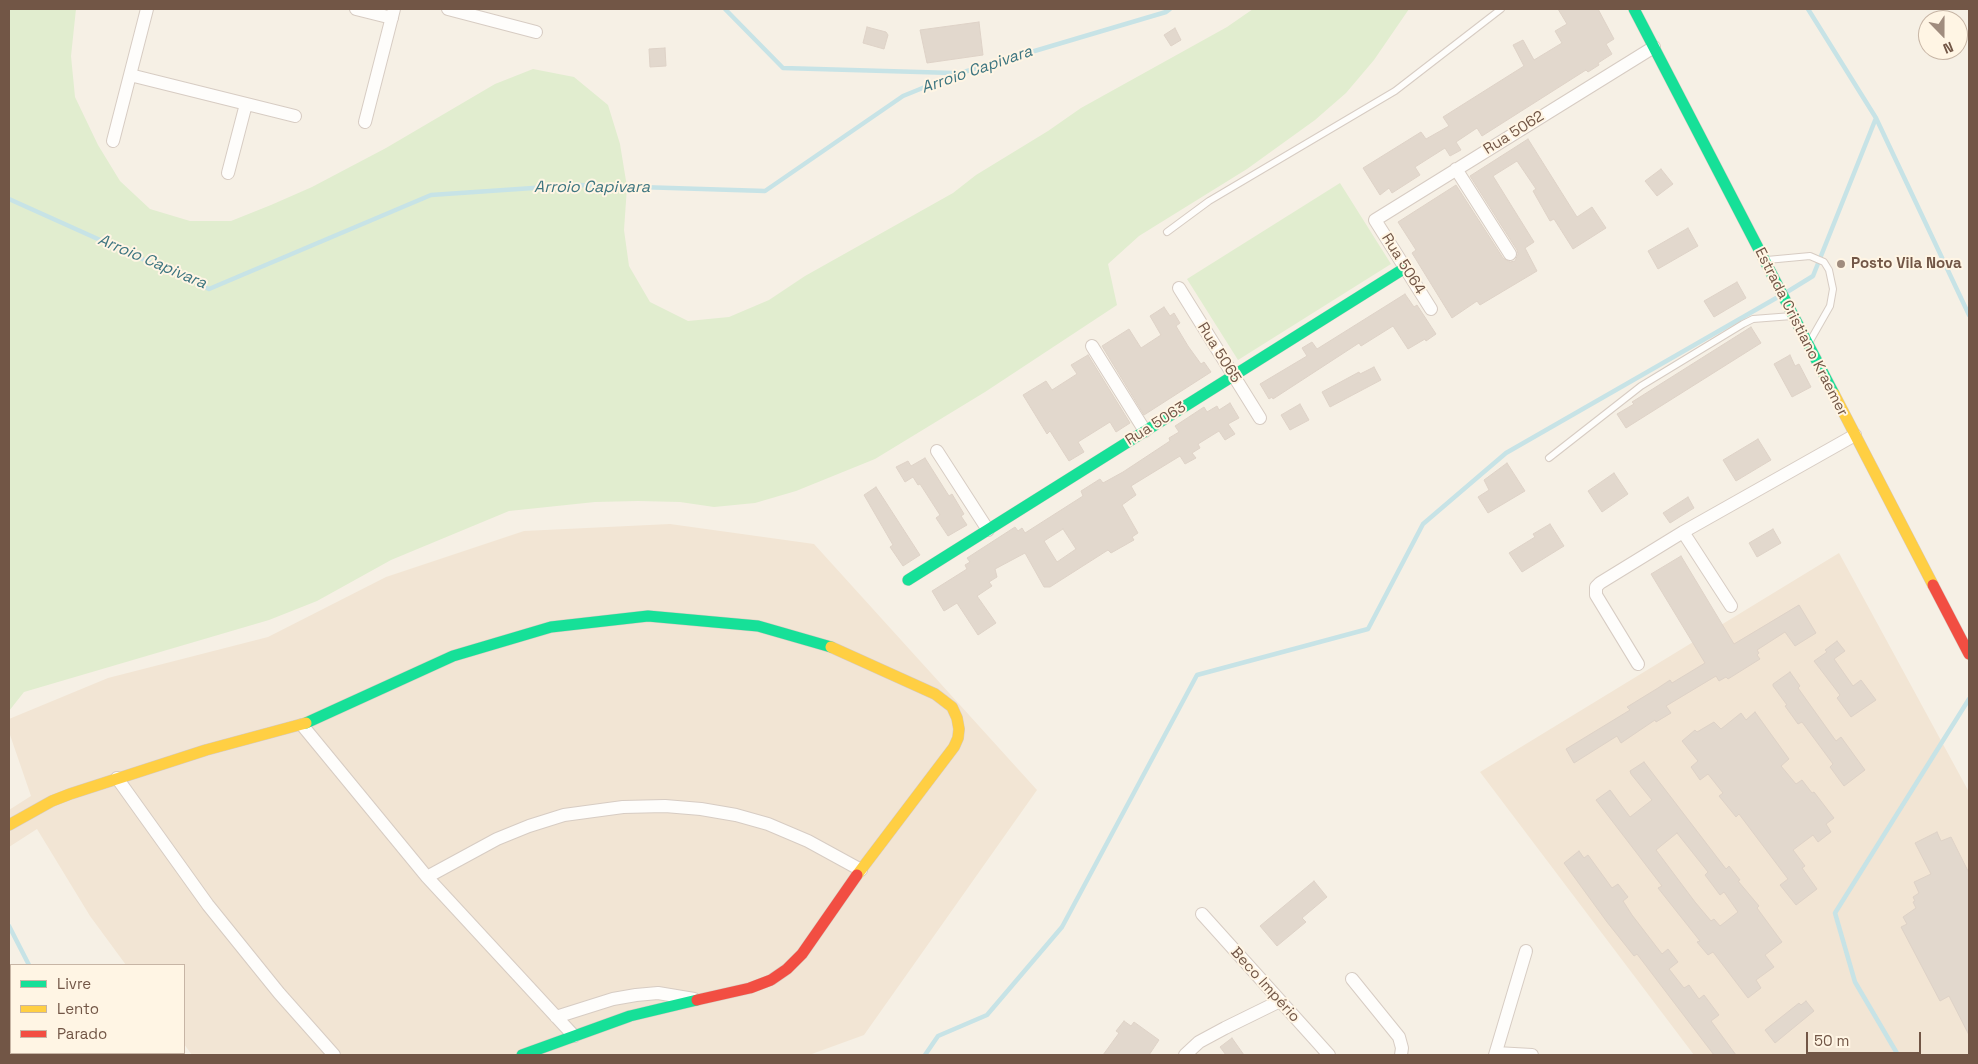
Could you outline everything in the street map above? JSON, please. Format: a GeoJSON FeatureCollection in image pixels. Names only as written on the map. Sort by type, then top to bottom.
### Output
{"type":"FeatureCollection","features":[{"type":"Feature","properties":{"kind":"street"},"geometry":{"type":"LineString","coordinates":[[113,141],[147,9]]}},
{"type":"Feature","properties":{"kind":"street"},"geometry":{"type":"LineString","coordinates":[[356,9],[393,13],[365,122]]}},
{"type":"Feature","properties":{"kind":"street"},"geometry":{"type":"LineString","coordinates":[[448,9],[536,32]]}},
{"type":"Feature","properties":{"kind":"street","name":"Estrada Cristiano Kraemer"},"geometry":{"type":"LineString","coordinates":[[1634,9],[1969,654]]}},
{"type":"Feature","properties":{"kind":"street","name":"Rua 5062"},"geometry":{"type":"LineString","coordinates":[[1375,220],[1654,47]]}},
{"type":"Feature","properties":{"kind":"street"},"geometry":{"type":"LineString","coordinates":[[130,75],[295,116]]}},
{"type":"Feature","properties":{"kind":"street"},"geometry":{"type":"LineString","coordinates":[[228,173],[246,104]]}},
{"type":"Feature","properties":{"kind":"street"},"geometry":{"type":"LineString","coordinates":[[1456,169],[1510,254]]}},
{"type":"Feature","properties":{"kind":"street","name":"Rua 5064"},"geometry":{"type":"LineString","coordinates":[[1375,220],[1431,309]]}},
{"type":"Feature","properties":{"kind":"street","name":"Rua 5063"},"geometry":{"type":"LineString","coordinates":[[908,580],[1405,268]]}},
{"type":"Feature","properties":{"kind":"street","name":"Rua 5065"},"geometry":{"type":"LineString","coordinates":[[1178,288],[1260,418]]}},
{"type":"Feature","properties":{"kind":"street"},"geometry":{"type":"LineString","coordinates":[[1092,346],[1145,431]]}},
{"type":"Feature","properties":{"kind":"street"},"geometry":{"type":"LineString","coordinates":[[1638,664],[1596,595],[1596,587],[1684,532],[1855,435]]}},
{"type":"Feature","properties":{"kind":"street"},"geometry":{"type":"LineString","coordinates":[[937,451],[988,530]]}},
{"type":"Feature","properties":{"kind":"street"},"geometry":{"type":"LineString","coordinates":[[1684,532],[1731,606]]}},
{"type":"Feature","properties":{"kind":"street"},"geometry":{"type":"LineString","coordinates":[[9,825],[52,801],[206,750],[302,725],[453,656],[551,628],[648,616],[758,626],[848,653],[936,694],[952,707],[957,718],[958,738],[954,747],[802,954],[787,970],[771,980],[750,988],[630,1016],[522,1055]]}},
{"type":"Feature","properties":{"kind":"street"},"geometry":{"type":"LineString","coordinates":[[302,725],[427,877],[574,1036]]}},
{"type":"Feature","properties":{"kind":"street"},"geometry":{"type":"LineString","coordinates":[[117,778],[208,905],[279,994],[334,1055]]}},
{"type":"Feature","properties":{"kind":"street"},"geometry":{"type":"LineString","coordinates":[[427,877],[497,839],[564,815],[613,808],[665,806],[701,809],[736,815],[768,824],[808,841],[862,870]]}},
{"type":"Feature","properties":{"kind":"street","name":"Beco Império"},"geometry":{"type":"LineString","coordinates":[[1202,914],[1329,1055]]}},
{"type":"Feature","properties":{"kind":"street"},"geometry":{"type":"LineString","coordinates":[[1526,951],[1495,1054],[1532,1055]]}},
{"type":"Feature","properties":{"kind":"street"},"geometry":{"type":"LineString","coordinates":[[1352,979],[1399,1037],[1402,1048],[1401,1055]]}},
{"type":"Feature","properties":{"kind":"street"},"geometry":{"type":"LineString","coordinates":[[556,1018],[613,998],[636,995],[658,993],[696,1000]]}},
{"type":"Feature","properties":{"kind":"street"},"geometry":{"type":"LineString","coordinates":[[1185,1055],[1199,1042],[1280,1001]]}},
{"type":"Feature","properties":{"kind":"lane"},"geometry":{"type":"LineString","coordinates":[[1167,232],[1209,201],[1395,91],[1501,9]]}},
{"type":"Feature","properties":{"kind":"lane"},"geometry":{"type":"LineString","coordinates":[[1764,260],[1810,256],[1824,262],[1829,270],[1833,289],[1830,306],[1808,344]]}},
{"type":"Feature","properties":{"kind":"lane"},"geometry":{"type":"LineString","coordinates":[[1549,458],[1641,386],[1743,324],[1753,319],[1791,311]]}},
{"type":"Feature","properties":{"kind":"shaded area"},"geometry":{"type":"Polygon","coordinates":[[[670,524],[814,544],[1037,790],[864,1035],[809,1055],[192,1055],[185,1045],[185,964],[125,964],[90,916],[37,829],[9,847],[9,810],[31,796],[9,732],[9,719],[108,678],[268,637],[386,577],[524,531],[670,524]]]}},
{"type":"Feature","properties":{"kind":"shaded area"},"geometry":{"type":"Polygon","coordinates":[[[1839,553],[1969,792],[1969,1055],[1694,1055],[1480,772],[1839,553]]]}},
{"type":"Feature","properties":{"kind":"green space"},"geometry":{"type":"Polygon","coordinates":[[[9,9],[76,9],[71,56],[75,97],[98,145],[120,181],[150,209],[190,221],[231,221],[312,187],[386,148],[495,84],[533,69],[574,77],[608,105],[620,144],[627,187],[624,230],[629,266],[650,302],[688,321],[729,317],[769,300],[805,276],[953,193],[976,175],[1048,131],[1081,108],[1227,27],[1253,9],[1409,9],[1374,60],[1346,93],[1315,120],[1247,169],[1139,236],[1108,264],[1117,305],[985,392],[875,459],[796,491],[755,503],[714,507],[680,502],[595,502],[509,511],[391,560],[317,601],[269,620],[24,692],[9,711],[9,9]]]}},
{"type":"Feature","properties":{"kind":"green space"},"geometry":{"type":"Polygon","coordinates":[[[1340,183],[1391,264],[1238,360],[1187,279],[1340,183]]]}},
{"type":"Feature","properties":{"kind":"building"},"geometry":{"type":"Polygon","coordinates":[[[1558,9],[1598,9],[1614,39],[1606,44],[1612,54],[1588,72],[1586,70],[1482,136],[1477,128],[1456,142],[1461,150],[1450,156],[1445,148],[1415,167],[1420,175],[1392,193],[1389,188],[1380,195],[1363,168],[1421,132],[1426,139],[1449,126],[1443,117],[1524,66],[1513,45],[1523,40],[1534,60],[1562,43],[1555,31],[1567,24],[1558,9]]]}},
{"type":"Feature","properties":{"kind":"building"},"geometry":{"type":"Polygon","coordinates":[[[979,22],[983,55],[927,63],[920,30],[979,22]]]}},
{"type":"Feature","properties":{"kind":"building"},"geometry":{"type":"Polygon","coordinates":[[[867,27],[886,32],[888,35],[884,49],[863,43],[867,27]]]}},
{"type":"Feature","properties":{"kind":"building"},"geometry":{"type":"Polygon","coordinates":[[[1175,28],[1181,40],[1171,46],[1164,35],[1175,28]]]}},
{"type":"Feature","properties":{"kind":"building"},"geometry":{"type":"Polygon","coordinates":[[[665,48],[666,66],[650,67],[649,49],[665,48]]]}},
{"type":"Feature","properties":{"kind":"building"},"geometry":{"type":"Polygon","coordinates":[[[1528,139],[1577,217],[1592,207],[1606,228],[1573,249],[1554,219],[1550,221],[1533,191],[1536,189],[1517,161],[1493,176],[1534,242],[1525,248],[1537,271],[1480,305],[1477,301],[1452,318],[1412,253],[1416,250],[1398,222],[1456,185],[1503,258],[1510,262],[1515,261],[1518,254],[1517,250],[1470,176],[1528,139]]]}},
{"type":"Feature","properties":{"kind":"building"},"geometry":{"type":"Polygon","coordinates":[[[1661,169],[1673,184],[1657,196],[1645,181],[1661,169]]]}},
{"type":"Feature","properties":{"kind":"building"},"geometry":{"type":"Polygon","coordinates":[[[1688,228],[1698,246],[1658,269],[1648,251],[1688,228]]]}},
{"type":"Feature","properties":{"kind":"building"},"geometry":{"type":"Polygon","coordinates":[[[1737,282],[1746,298],[1714,317],[1704,301],[1737,282]]]}},
{"type":"Feature","properties":{"kind":"building"},"geometry":{"type":"Polygon","coordinates":[[[1405,294],[1414,307],[1417,305],[1436,334],[1408,349],[1393,326],[1361,346],[1359,343],[1273,399],[1272,397],[1269,399],[1260,384],[1307,356],[1302,348],[1312,342],[1317,349],[1405,294]]]}},
{"type":"Feature","properties":{"kind":"building"},"geometry":{"type":"Polygon","coordinates":[[[1164,307],[1170,316],[1174,313],[1180,323],[1176,326],[1188,346],[1201,364],[1204,362],[1211,372],[1144,415],[1102,346],[1129,329],[1141,348],[1161,335],[1150,316],[1164,307]]]}},
{"type":"Feature","properties":{"kind":"building"},"geometry":{"type":"Polygon","coordinates":[[[1751,327],[1761,343],[1626,428],[1617,414],[1634,404],[1632,402],[1751,327]]]}},
{"type":"Feature","properties":{"kind":"building"},"geometry":{"type":"Polygon","coordinates":[[[1088,355],[1130,423],[1116,432],[1110,422],[1078,442],[1084,452],[1069,461],[1050,431],[1047,434],[1023,395],[1046,381],[1052,390],[1077,374],[1071,365],[1088,355]]]}},
{"type":"Feature","properties":{"kind":"building"},"geometry":{"type":"Polygon","coordinates":[[[1790,355],[1795,366],[1799,364],[1811,387],[1792,397],[1774,364],[1790,355]]]}},
{"type":"Feature","properties":{"kind":"building"},"geometry":{"type":"Polygon","coordinates":[[[1374,367],[1381,380],[1330,407],[1322,392],[1359,372],[1360,374],[1374,367]]]}},
{"type":"Feature","properties":{"kind":"building"},"geometry":{"type":"Polygon","coordinates":[[[1230,403],[1239,418],[1228,424],[1235,434],[1225,440],[1219,431],[1198,444],[1200,448],[1192,453],[1196,458],[1185,464],[1180,456],[1131,486],[1136,495],[1122,505],[1138,533],[1132,537],[1134,540],[1111,553],[1108,550],[1050,587],[1044,587],[1025,553],[995,569],[997,577],[989,582],[992,586],[977,596],[996,623],[978,635],[957,603],[944,611],[932,591],[967,569],[965,565],[970,562],[967,558],[1015,527],[1018,531],[1022,528],[1025,533],[1083,496],[1081,491],[1100,479],[1103,483],[1123,472],[1170,441],[1169,438],[1179,432],[1175,426],[1204,407],[1207,412],[1217,406],[1219,410],[1230,403]],[[1063,529],[1044,541],[1057,562],[1076,549],[1063,529]]]}},
{"type":"Feature","properties":{"kind":"building"},"geometry":{"type":"Polygon","coordinates":[[[1300,404],[1309,420],[1290,430],[1281,415],[1300,404]]]}},
{"type":"Feature","properties":{"kind":"building"},"geometry":{"type":"Polygon","coordinates":[[[1758,439],[1771,460],[1736,481],[1723,460],[1758,439]]]}},
{"type":"Feature","properties":{"kind":"building"},"geometry":{"type":"Polygon","coordinates":[[[925,458],[949,496],[952,494],[964,514],[961,516],[967,525],[948,536],[936,518],[940,515],[920,484],[918,485],[913,477],[905,482],[896,467],[908,461],[911,466],[925,458]]]}},
{"type":"Feature","properties":{"kind":"building"},"geometry":{"type":"Polygon","coordinates":[[[1507,463],[1525,491],[1488,513],[1478,497],[1489,490],[1484,480],[1507,463]]]}},
{"type":"Feature","properties":{"kind":"building"},"geometry":{"type":"Polygon","coordinates":[[[1614,473],[1628,494],[1602,512],[1588,491],[1614,473]]]}},
{"type":"Feature","properties":{"kind":"building"},"geometry":{"type":"Polygon","coordinates":[[[876,487],[920,555],[903,566],[890,547],[893,545],[864,495],[876,487]]]}},
{"type":"Feature","properties":{"kind":"building"},"geometry":{"type":"Polygon","coordinates":[[[1688,497],[1694,508],[1670,523],[1663,513],[1688,497]]]}},
{"type":"Feature","properties":{"kind":"building"},"geometry":{"type":"Polygon","coordinates":[[[1550,524],[1564,546],[1522,572],[1509,553],[1535,537],[1533,534],[1550,524]]]}},
{"type":"Feature","properties":{"kind":"building"},"geometry":{"type":"Polygon","coordinates":[[[1773,529],[1781,543],[1757,557],[1749,543],[1773,529]]]}},
{"type":"Feature","properties":{"kind":"building"},"geometry":{"type":"Polygon","coordinates":[[[1681,556],[1734,644],[1799,605],[1816,633],[1795,646],[1785,632],[1757,650],[1759,653],[1757,655],[1760,659],[1728,679],[1726,677],[1719,681],[1716,676],[1666,706],[1671,713],[1656,722],[1655,720],[1621,743],[1617,736],[1574,763],[1566,749],[1630,710],[1627,707],[1670,680],[1672,683],[1705,663],[1651,574],[1681,556]]]}},
{"type":"Feature","properties":{"kind":"building"},"geometry":{"type":"Polygon","coordinates":[[[1837,641],[1845,651],[1834,659],[1853,686],[1861,680],[1876,700],[1851,717],[1837,698],[1840,695],[1814,661],[1827,652],[1825,650],[1837,641]]]}},
{"type":"Feature","properties":{"kind":"building"},"geometry":{"type":"Polygon","coordinates":[[[1790,672],[1800,686],[1798,688],[1836,741],[1841,737],[1865,770],[1844,786],[1830,767],[1833,764],[1802,722],[1798,724],[1773,686],[1773,684],[1790,672]]]}},
{"type":"Feature","properties":{"kind":"building"},"geometry":{"type":"Polygon","coordinates":[[[1755,712],[1789,759],[1781,766],[1796,784],[1802,780],[1834,818],[1826,824],[1831,832],[1818,842],[1813,835],[1793,850],[1805,866],[1802,868],[1817,889],[1796,905],[1780,885],[1788,879],[1739,814],[1736,817],[1719,796],[1723,793],[1708,774],[1700,780],[1691,767],[1698,761],[1682,741],[1695,730],[1697,732],[1714,722],[1721,729],[1741,713],[1746,720],[1755,712]]]}},
{"type":"Feature","properties":{"kind":"building"},"geometry":{"type":"Polygon","coordinates":[[[1644,762],[1726,869],[1729,866],[1740,880],[1738,881],[1759,906],[1757,908],[1782,942],[1765,955],[1774,967],[1756,980],[1761,988],[1748,998],[1713,952],[1708,955],[1697,942],[1700,941],[1658,888],[1662,886],[1596,800],[1610,790],[1630,817],[1652,800],[1630,771],[1644,762]],[[1677,833],[1656,850],[1711,921],[1714,919],[1720,926],[1738,912],[1724,892],[1720,895],[1705,875],[1708,872],[1677,833]]]}},
{"type":"Feature","properties":{"kind":"building"},"geometry":{"type":"Polygon","coordinates":[[[1937,832],[1941,841],[1951,837],[1969,873],[1969,1035],[1949,996],[1940,1001],[1901,927],[1907,924],[1903,917],[1916,908],[1913,897],[1919,893],[1914,882],[1931,874],[1915,843],[1937,832]]]}},
{"type":"Feature","properties":{"kind":"building"},"geometry":{"type":"Polygon","coordinates":[[[1579,851],[1584,858],[1588,855],[1612,888],[1618,884],[1628,897],[1623,901],[1662,954],[1668,949],[1678,962],[1669,969],[1684,988],[1689,985],[1699,999],[1704,995],[1719,1015],[1711,1021],[1736,1055],[1714,1055],[1637,954],[1634,956],[1607,922],[1564,863],[1579,851]]]}},
{"type":"Feature","properties":{"kind":"building"},"geometry":{"type":"Polygon","coordinates":[[[1314,881],[1327,897],[1302,918],[1306,922],[1277,946],[1260,926],[1314,881]]]}},
{"type":"Feature","properties":{"kind":"building"},"geometry":{"type":"Polygon","coordinates":[[[1806,1001],[1814,1011],[1775,1043],[1765,1030],[1799,1003],[1801,1005],[1806,1001]]]}},
{"type":"Feature","properties":{"kind":"building"},"geometry":{"type":"Polygon","coordinates":[[[1124,1021],[1131,1026],[1134,1022],[1159,1040],[1149,1055],[1103,1055],[1119,1033],[1116,1031],[1124,1021]]]}},
{"type":"Feature","properties":{"kind":"building"},"geometry":{"type":"Polygon","coordinates":[[[1232,1038],[1244,1055],[1226,1055],[1220,1047],[1232,1038]]]}},
{"type":"Feature","properties":{"kind":"waterway"},"geometry":{"type":"LineString","coordinates":[[725,9],[783,68],[953,73]]}},
{"type":"Feature","properties":{"kind":"waterway","name":"Arroio Capivara"},"geometry":{"type":"LineString","coordinates":[[9,199],[209,289],[431,195],[577,185],[765,191],[903,96],[957,74],[1166,12],[1170,9]]}},
{"type":"Feature","properties":{"kind":"waterway"},"geometry":{"type":"LineString","coordinates":[[1808,9],[1876,118],[1969,315]]}},
{"type":"Feature","properties":{"kind":"waterway"},"geometry":{"type":"LineString","coordinates":[[1787,292],[1813,276],[1876,118]]}},
{"type":"Feature","properties":{"kind":"waterway"},"geometry":{"type":"LineString","coordinates":[[925,1055],[938,1036],[987,1015],[1062,927],[1197,675],[1368,629],[1423,524],[1506,453],[1778,297]]}},
{"type":"Feature","properties":{"kind":"waterway"},"geometry":{"type":"LineString","coordinates":[[1898,1055],[1855,982],[1835,913],[1969,699]]}},
{"type":"Feature","properties":{"kind":"waterway"},"geometry":{"type":"LineString","coordinates":[[9,926],[28,964]]}},
{"type":"Feature","properties":{"kind":"traffic: fast"},"geometry":{"type":"LineString","coordinates":[[1634,9],[1834,394]]}},
{"type":"Feature","properties":{"kind":"traffic: fast"},"geometry":{"type":"LineString","coordinates":[[908,580],[1405,268]]}},
{"type":"Feature","properties":{"kind":"traffic: fast"},"geometry":{"type":"LineString","coordinates":[[306,723],[453,656],[551,627],[648,616],[758,626],[831,647]]}},
{"type":"Feature","properties":{"kind":"traffic: fast"},"geometry":{"type":"LineString","coordinates":[[522,1055],[630,1016],[697,1000]]}},
{"type":"Feature","properties":{"kind":"traffic: slow"},"geometry":{"type":"LineString","coordinates":[[1834,394],[1933,585]]}},
{"type":"Feature","properties":{"kind":"traffic: slow"},"geometry":{"type":"LineString","coordinates":[[831,647],[935,694],[952,707],[959,729],[954,747],[857,875]]}},
{"type":"Feature","properties":{"kind":"traffic: slow"},"geometry":{"type":"LineString","coordinates":[[9,825],[52,801],[70,794],[206,750],[306,723]]}},
{"type":"Feature","properties":{"kind":"traffic: jam"},"geometry":{"type":"LineString","coordinates":[[1933,585],[1969,654]]}},
{"type":"Feature","properties":{"kind":"traffic: jam"},"geometry":{"type":"LineString","coordinates":[[697,1000],[750,988],[771,980],[787,969],[802,954],[857,875]]}},
{"type":"Feature","properties":{"kind":"place","name":"Posto Vila Nova"},"geometry":{"type":"Point","coordinates":[1841,264]}}]}
